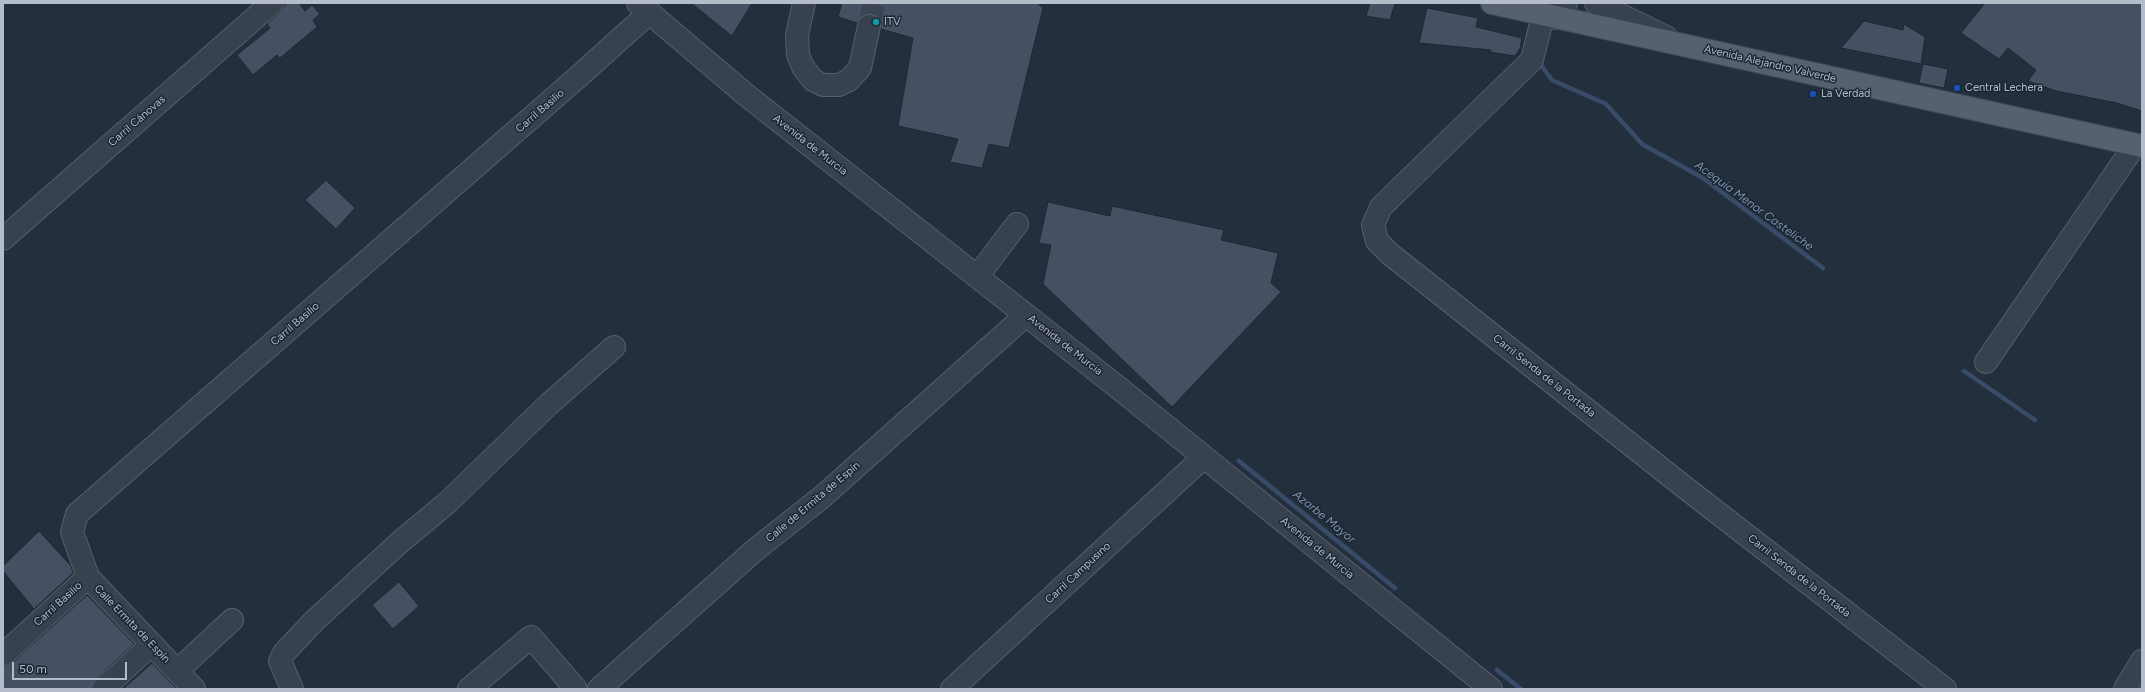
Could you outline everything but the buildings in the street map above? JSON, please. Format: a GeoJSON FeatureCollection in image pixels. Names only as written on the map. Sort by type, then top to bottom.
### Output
{"type":"FeatureCollection","features":[{"type":"Feature","properties":{"kind":"main road","name":"Avenida Alejandro Valverde"},"geometry":{"type":"LineString","coordinates":[[1492,3],[1553,10],[1680,44],[2139,146]]}},
{"type":"Feature","properties":{"kind":"street","name":"Carril Cánovas"},"geometry":{"type":"LineString","coordinates":[[3,238],[272,3]]}},
{"type":"Feature","properties":{"kind":"street"},"geometry":{"type":"LineString","coordinates":[[804,3],[797,35],[798,54],[803,67],[813,80],[822,85],[839,85],[849,80],[860,68],[869,26]]}},
{"type":"Feature","properties":{"kind":"street"},"geometry":{"type":"LineString","coordinates":[[1596,3],[1680,44]]}},
{"type":"Feature","properties":{"kind":"street","name":"Avenida de Murcia"},"geometry":{"type":"LineString","coordinates":[[643,8],[745,94],[1026,315],[1491,689]]}},
{"type":"Feature","properties":{"kind":"street","name":"Carril Basilio"},"geometry":{"type":"LineString","coordinates":[[3,655],[88,577],[72,532],[77,514],[578,77],[643,8]]}},
{"type":"Feature","properties":{"kind":"street","name":"Carril Senda de la Portada"},"geometry":{"type":"LineString","coordinates":[[1553,10],[1532,60],[1381,207],[1373,225],[1377,241],[1390,254],[1682,486],[1945,689]]}},
{"type":"Feature","properties":{"kind":"street"},"geometry":{"type":"LineString","coordinates":[[1986,362],[2139,146]]}},
{"type":"Feature","properties":{"kind":"street"},"geometry":{"type":"LineString","coordinates":[[977,277],[1017,224]]}},
{"type":"Feature","properties":{"kind":"street","name":"Calle de Ermita de Espín"},"geometry":{"type":"LineString","coordinates":[[599,689],[755,550],[822,497],[1026,315]]}},
{"type":"Feature","properties":{"kind":"street"},"geometry":{"type":"LineString","coordinates":[[292,689],[280,661],[284,654],[314,621],[399,543],[448,502],[548,404],[614,348]]}},
{"type":"Feature","properties":{"kind":"street","name":"Carril Campusino"},"geometry":{"type":"LineString","coordinates":[[952,689],[1204,457]]}},
{"type":"Feature","properties":{"kind":"street","name":"Calle Ermita de Espín"},"geometry":{"type":"LineString","coordinates":[[88,577],[194,689]]}},
{"type":"Feature","properties":{"kind":"street","name":"Calle Ermita de Espín"},"geometry":{"type":"LineString","coordinates":[[177,670],[232,620]]}},
{"type":"Feature","properties":{"kind":"street"},"geometry":{"type":"LineString","coordinates":[[469,689],[532,637],[576,689]]}},
{"type":"Feature","properties":{"kind":"street"},"geometry":{"type":"LineString","coordinates":[[103,689],[152,644]]}},
{"type":"Feature","properties":{"kind":"street"},"geometry":{"type":"LineString","coordinates":[[2125,689],[2142,661]]}},
{"type":"Feature","properties":{"kind":"waterway","name":"Acequia Menor Casteliche"},"geometry":{"type":"LineString","coordinates":[[1540,64],[1552,80],[1606,104],[1642,144],[1703,178],[1823,268]]}},
{"type":"Feature","properties":{"kind":"waterway","name":"Acequia Menor Casteliche"},"geometry":{"type":"LineString","coordinates":[[1964,371],[2035,420]]}},
{"type":"Feature","properties":{"kind":"waterway","name":"Azarbe Mayor"},"geometry":{"type":"LineString","coordinates":[[1239,461],[1395,588]]}},
{"type":"Feature","properties":{"kind":"waterway","name":"Azarbe Mayor"},"geometry":{"type":"LineString","coordinates":[[1497,670],[1521,689]]}},
{"type":"Feature","properties":{"kind":"tunnel"},"geometry":{"type":"LineString","coordinates":[[869,26],[874,3]]}},
{"type":"Feature","properties":{"kind":"place","name":"ITV"},"geometry":{"type":"Point","coordinates":[876,22]}},
{"type":"Feature","properties":{"kind":"place","name":"Central Lechera"},"geometry":{"type":"Point","coordinates":[1957,88]}},
{"type":"Feature","properties":{"kind":"place","name":"La Verdad"},"geometry":{"type":"Point","coordinates":[1813,94]}}]}
